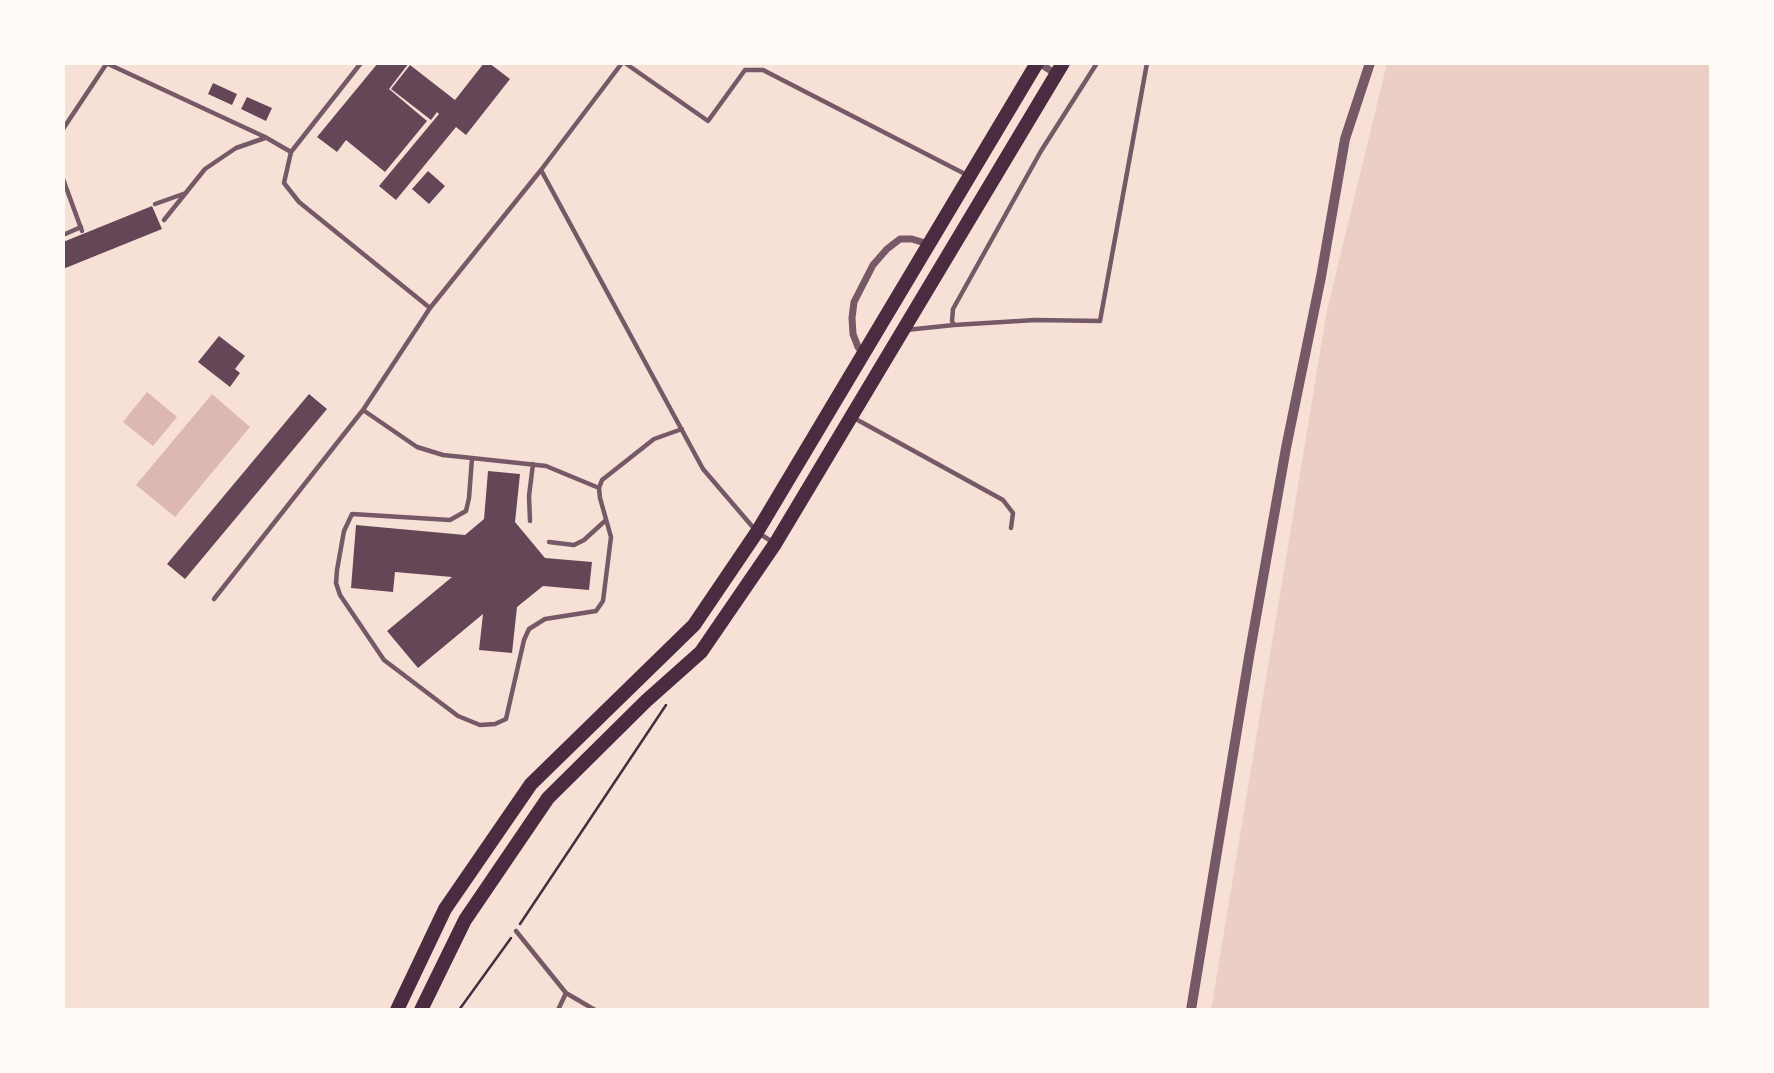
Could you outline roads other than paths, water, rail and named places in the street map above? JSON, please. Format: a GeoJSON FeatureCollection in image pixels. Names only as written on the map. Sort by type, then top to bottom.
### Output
{"type":"FeatureCollection","features":[{"type":"Feature","properties":{"kind":"main road"},"geometry":{"type":"LineString","coordinates":[[397,1010],[446,909],[531,783],[694,625],[757,532],[1038,63]]}},
{"type":"Feature","properties":{"kind":"main road"},"geometry":{"type":"LineString","coordinates":[[421,1010],[465,920],[548,798],[646,701],[701,652],[775,544],[1059,68]]}},
{"type":"Feature","properties":{"kind":"street"},"geometry":{"type":"LineString","coordinates":[[1038,63],[1059,68]]}},
{"type":"Feature","properties":{"kind":"street"},"geometry":{"type":"LineString","coordinates":[[1192,1010],[1286,448],[1321,277],[1345,139],[1370,63]]}},
{"type":"Feature","properties":{"kind":"street"},"geometry":{"type":"LineString","coordinates":[[863,353],[853,334],[852,318],[854,302],[873,265],[900,239],[912,239],[928,244]]}},
{"type":"Feature","properties":{"kind":"lane"},"geometry":{"type":"LineString","coordinates":[[63,129],[106,63],[265,137],[291,152]]}},
{"type":"Feature","properties":{"kind":"lane"},"geometry":{"type":"LineString","coordinates":[[361,63],[291,152],[284,183],[299,202],[430,308]]}},
{"type":"Feature","properties":{"kind":"lane"},"geometry":{"type":"LineString","coordinates":[[214,598],[363,411],[430,308],[623,63],[708,121],[745,70],[763,70],[968,176]]}},
{"type":"Feature","properties":{"kind":"lane"},"geometry":{"type":"LineString","coordinates":[[954,326],[953,309],[1041,151],[1097,63]]}},
{"type":"Feature","properties":{"kind":"lane"},"geometry":{"type":"LineString","coordinates":[[902,330],[1035,320],[1100,321],[1147,63]]}},
{"type":"Feature","properties":{"kind":"lane"},"geometry":{"type":"LineString","coordinates":[[164,220],[205,169],[236,148],[265,137]]}},
{"type":"Feature","properties":{"kind":"lane"},"geometry":{"type":"LineString","coordinates":[[541,170],[703,469],[757,532],[775,544]]}},
{"type":"Feature","properties":{"kind":"lane"},"geometry":{"type":"LineString","coordinates":[[63,179],[82,229],[63,235]]}},
{"type":"Feature","properties":{"kind":"lane"},"geometry":{"type":"LineString","coordinates":[[155,204],[186,192]]}},
{"type":"Feature","properties":{"kind":"lane"},"geometry":{"type":"LineString","coordinates":[[363,411],[417,447],[443,455],[533,464],[564,472],[599,488]]}},
{"type":"Feature","properties":{"kind":"lane"},"geometry":{"type":"LineString","coordinates":[[851,417],[1003,500],[1013,513],[1011,528]]}},
{"type":"Feature","properties":{"kind":"lane"},"geometry":{"type":"LineString","coordinates":[[472,458],[466,511],[458,517],[441,520],[352,514],[344,531],[336,583],[340,595],[384,660],[469,722],[487,724],[506,719],[524,640],[529,629],[545,619],[596,611],[603,601],[611,537],[599,488],[602,480],[654,439],[682,429]]}},
{"type":"Feature","properties":{"kind":"lane"},"geometry":{"type":"LineString","coordinates":[[530,521],[529,496],[533,464]]}},
{"type":"Feature","properties":{"kind":"lane"},"geometry":{"type":"LineString","coordinates":[[549,542],[574,545],[584,540],[606,520]]}},
{"type":"Feature","properties":{"kind":"lane"},"geometry":{"type":"LineString","coordinates":[[516,931],[566,993],[595,1010]]}},
{"type":"Feature","properties":{"kind":"lane"},"geometry":{"type":"LineString","coordinates":[[558,1010],[566,993]]}}]}
